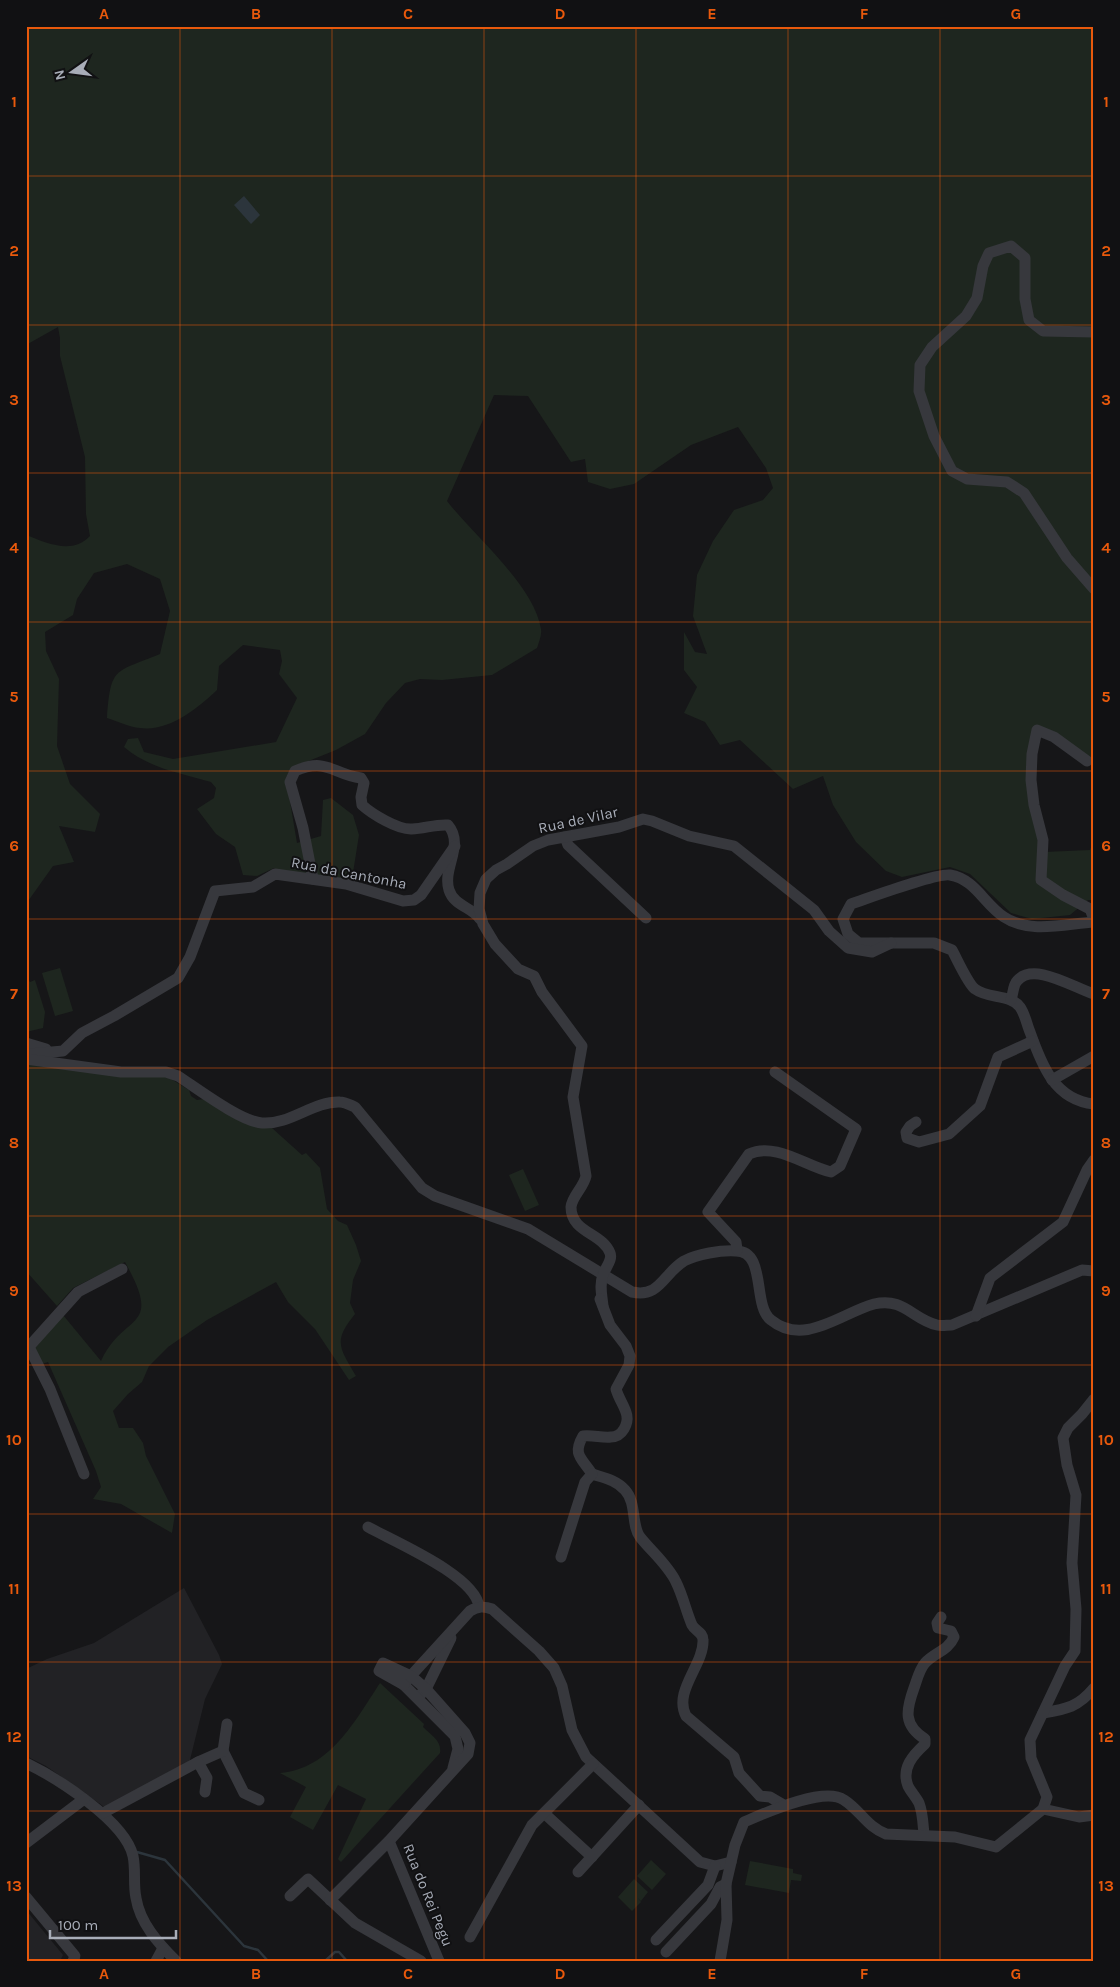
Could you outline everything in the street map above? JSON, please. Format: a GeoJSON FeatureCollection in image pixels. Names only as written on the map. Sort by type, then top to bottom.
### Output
{"type":"FeatureCollection","features":[{"type":"Feature","properties":{"kind":"street"},"geometry":{"type":"LineString","coordinates":[[1094,332],[1044,331],[1029,320],[1025,299],[1025,258],[1011,246],[989,253],[983,266],[977,298],[966,316],[932,347],[920,365],[919,391],[934,436],[952,470],[967,479],[1008,482],[1024,493],[1067,558],[1094,589]]}},
{"type":"Feature","properties":{"kind":"street"},"geometry":{"type":"LineString","coordinates":[[1088,761],[1054,737],[1038,730],[1032,754],[1031,780],[1034,805],[1043,840],[1041,880],[1063,895],[1090,909],[1094,920],[1036,926],[1018,924],[1003,916],[966,880],[949,875],[851,904],[843,919],[848,934],[859,943],[934,943],[952,950],[974,989],[990,996],[1011,1000],[1020,1008],[1033,1041],[1052,1080],[1064,1094],[1079,1102],[1094,1104]]}},
{"type":"Feature","properties":{"kind":"street"},"geometry":{"type":"LineString","coordinates":[[313,880],[303,828],[290,782],[294,771],[310,764],[337,769],[347,776],[361,778],[364,783],[360,797],[362,805],[372,814],[410,830],[448,825],[454,832],[455,846],[448,877],[449,889],[454,900],[470,908],[483,924]]}},
{"type":"Feature","properties":{"kind":"street","name":"Rua de Vilar"},"geometry":{"type":"LineString","coordinates":[[603,1275],[611,1259],[610,1252],[600,1242],[582,1230],[575,1221],[571,1208],[573,1200],[585,1183],[586,1176],[572,1097],[582,1046],[542,992],[534,976],[518,969],[507,959],[483,924],[479,909],[480,893],[486,879],[496,870],[533,846],[565,837],[619,827],[643,819],[689,836],[734,846],[814,910],[829,931],[848,948],[872,952],[891,943]]}},
{"type":"Feature","properties":{"kind":"street"},"geometry":{"type":"LineString","coordinates":[[565,837],[568,845],[646,918]]}},
{"type":"Feature","properties":{"kind":"street","name":"Rua da Cantonha"},"geometry":{"type":"LineString","coordinates":[[26,1058],[30,1054],[48,1050],[63,1051],[82,1033],[178,978],[190,957],[215,891],[253,887],[275,874],[346,884],[403,901],[414,900],[421,895],[455,846]]}},
{"type":"Feature","properties":{"kind":"street"},"geometry":{"type":"LineString","coordinates":[[1011,1000],[1016,982],[1026,974],[1039,972],[1094,994]]}},
{"type":"Feature","properties":{"kind":"street"},"geometry":{"type":"LineString","coordinates":[[916,1122],[906,1132],[908,1138],[920,1142],[949,1134],[980,1106],[998,1057],[1033,1041]]}},
{"type":"Feature","properties":{"kind":"street"},"geometry":{"type":"LineString","coordinates":[[26,1043],[48,1050]]}},
{"type":"Feature","properties":{"kind":"street"},"geometry":{"type":"LineString","coordinates":[[1052,1080],[1094,1056]]}},
{"type":"Feature","properties":{"kind":"street"},"geometry":{"type":"LineString","coordinates":[[26,1058],[121,1072],[166,1072],[178,1076],[242,1116],[261,1123],[278,1122],[329,1103],[342,1101],[355,1107],[422,1188],[435,1196],[528,1229],[632,1292],[643,1294],[652,1291],[683,1262],[697,1256],[737,1250],[747,1255],[756,1268],[762,1308],[769,1320],[783,1327],[801,1331],[821,1326],[874,1304],[896,1302],[936,1325],[952,1325],[1082,1270],[1094,1271]]}},
{"type":"Feature","properties":{"kind":"street"},"geometry":{"type":"LineString","coordinates":[[737,1250],[736,1242],[708,1212],[749,1154],[758,1150],[788,1155],[831,1172],[840,1166],[856,1129],[774,1072]]}},
{"type":"Feature","properties":{"kind":"street"},"geometry":{"type":"LineString","coordinates":[[976,1316],[990,1278],[1062,1222],[1087,1170],[1094,1160]]}},
{"type":"Feature","properties":{"kind":"street"},"geometry":{"type":"LineString","coordinates":[[589,1267],[610,1326],[626,1346],[630,1356],[628,1365],[616,1389],[619,1399],[627,1412],[628,1422],[620,1435],[612,1438],[593,1435],[583,1436],[578,1445],[579,1458],[592,1474],[618,1482],[628,1492],[634,1507],[638,1535],[676,1580],[693,1628],[702,1634],[703,1640],[698,1661],[687,1682],[683,1710],[686,1716],[734,1757],[739,1774],[760,1796],[770,1797],[782,1804]]}},
{"type":"Feature","properties":{"kind":"street"},"geometry":{"type":"LineString","coordinates":[[84,1474],[61,1414],[28,1350],[78,1292],[122,1270]]}},
{"type":"Feature","properties":{"kind":"street"},"geometry":{"type":"LineString","coordinates":[[603,1275],[601,1287],[603,1306]]}},
{"type":"Feature","properties":{"kind":"street"},"geometry":{"type":"LineString","coordinates":[[748,1820],[782,1804],[836,1796],[849,1803],[876,1830],[886,1834],[955,1837],[996,1847],[1043,1809],[1047,1797],[1038,1780],[1032,1758],[1030,1740],[1065,1666],[1075,1651],[1076,1610],[1072,1563],[1076,1495],[1063,1438],[1068,1428],[1094,1399]]}},
{"type":"Feature","properties":{"kind":"street"},"geometry":{"type":"LineString","coordinates":[[561,1557],[584,1482],[592,1474]]}},
{"type":"Feature","properties":{"kind":"street"},"geometry":{"type":"LineString","coordinates":[[368,1527],[452,1571],[477,1597],[479,1607]]}},
{"type":"Feature","properties":{"kind":"street"},"geometry":{"type":"LineString","coordinates":[[407,1681],[470,1611],[479,1607],[492,1609],[554,1668],[562,1686],[577,1742],[593,1764],[700,1862],[715,1866],[731,1862]]}},
{"type":"Feature","properties":{"kind":"street"},"geometry":{"type":"LineString","coordinates":[[924,1835],[922,1813],[919,1803],[908,1785],[906,1775],[907,1766],[912,1756],[925,1744],[924,1738],[910,1727],[906,1718],[908,1705],[925,1663],[947,1649],[954,1637],[951,1631],[938,1628],[942,1617]]}},
{"type":"Feature","properties":{"kind":"street"},"geometry":{"type":"LineString","coordinates":[[418,1698],[426,1689],[456,1627]]}},
{"type":"Feature","properties":{"kind":"street"},"geometry":{"type":"LineString","coordinates":[[330,1900],[390,1841],[453,1768],[468,1754],[470,1742],[465,1733],[426,1689],[407,1681]]}},
{"type":"Feature","properties":{"kind":"street"},"geometry":{"type":"LineString","coordinates":[[407,1681],[418,1698],[455,1736],[458,1749],[453,1768]]}},
{"type":"Feature","properties":{"kind":"street"},"geometry":{"type":"LineString","coordinates":[[1043,1713],[1064,1710],[1083,1701],[1094,1688]]}},
{"type":"Feature","properties":{"kind":"street"},"geometry":{"type":"LineString","coordinates":[[228,1724],[223,1751],[244,1793],[259,1800]]}},
{"type":"Feature","properties":{"kind":"street"},"geometry":{"type":"LineString","coordinates":[[103,1813],[198,1762],[223,1751]]}},
{"type":"Feature","properties":{"kind":"street"},"geometry":{"type":"LineString","coordinates":[[198,1762],[208,1778],[205,1792]]}},
{"type":"Feature","properties":{"kind":"street"},"geometry":{"type":"LineString","coordinates":[[26,1763],[42,1771],[103,1813],[128,1844],[133,1856],[136,1899],[145,1924],[163,1948],[176,1961]]}},
{"type":"Feature","properties":{"kind":"street"},"geometry":{"type":"LineString","coordinates":[[470,1937],[532,1824],[545,1814],[593,1764]]}},
{"type":"Feature","properties":{"kind":"street"},"geometry":{"type":"LineString","coordinates":[[720,1961],[727,1920],[726,1884],[731,1862],[748,1820],[760,1804],[760,1796]]}},
{"type":"Feature","properties":{"kind":"street"},"geometry":{"type":"LineString","coordinates":[[26,1843],[84,1799]]}},
{"type":"Feature","properties":{"kind":"street"},"geometry":{"type":"LineString","coordinates":[[578,1872],[639,1805]]}},
{"type":"Feature","properties":{"kind":"street"},"geometry":{"type":"LineString","coordinates":[[1043,1809],[1079,1817],[1094,1815]]}},
{"type":"Feature","properties":{"kind":"street"},"geometry":{"type":"LineString","coordinates":[[545,1814],[592,1857]]}},
{"type":"Feature","properties":{"kind":"street","name":"Rua do Rei Pegu"},"geometry":{"type":"LineString","coordinates":[[390,1841],[439,1961]]}},
{"type":"Feature","properties":{"kind":"street"},"geometry":{"type":"LineString","coordinates":[[656,1940],[708,1884],[715,1866]]}},
{"type":"Feature","properties":{"kind":"street"},"geometry":{"type":"LineString","coordinates":[[290,1896],[308,1879],[355,1923],[421,1961]]}},
{"type":"Feature","properties":{"kind":"street"},"geometry":{"type":"LineString","coordinates":[[666,1952],[711,1904],[720,1887],[726,1884]]}},
{"type":"Feature","properties":{"kind":"street"},"geometry":{"type":"LineString","coordinates":[[26,1897],[75,1956],[73,1961]]}},
{"type":"Feature","properties":{"kind":"street"},"geometry":{"type":"LineString","coordinates":[[676,1920],[687,1929]]}},
{"type":"Feature","properties":{"kind":"street"},"geometry":{"type":"LineString","coordinates":[[156,1961],[163,1948]]}},
{"type":"Feature","properties":{"kind":"shaded area"},"geometry":{"type":"Polygon","coordinates":[[[26,26],[1094,26],[1094,766],[1038,730],[1032,754],[1044,852],[1090,850],[1094,838],[1094,900],[1088,900],[1070,915],[1032,919],[1011,913],[970,874],[950,867],[902,877],[886,871],[856,842],[833,805],[823,776],[793,789],[740,740],[720,745],[705,722],[684,713],[697,687],[684,670],[684,632],[695,652],[707,654],[693,616],[697,575],[713,541],[734,510],[763,500],[773,488],[766,468],[738,427],[691,445],[634,484],[610,489],[588,482],[585,459],[571,462],[528,396],[494,395],[447,501],[516,579],[536,612],[541,629],[540,638],[537,648],[492,675],[442,680],[420,679],[405,683],[386,703],[365,734],[336,750],[291,768],[286,778],[297,843],[321,836],[323,800],[331,798],[353,815],[359,835],[352,879],[299,879],[274,868],[257,876],[243,875],[235,847],[216,834],[197,809],[214,798],[216,788],[211,782],[154,765],[124,747],[128,739],[138,738],[144,752],[173,759],[276,742],[297,698],[279,674],[282,661],[280,650],[243,645],[219,666],[217,690],[182,717],[162,726],[151,728],[140,728],[107,718],[110,689],[113,680],[124,669],[160,654],[170,611],[160,579],[127,564],[94,573],[77,599],[73,615],[45,632],[46,651],[59,679],[57,746],[70,784],[100,814],[95,832],[59,826],[74,862],[53,866],[26,904],[26,535],[59,546],[75,545],[83,542],[90,536],[86,514],[85,457],[60,356],[58,327],[26,345],[26,26]]]}},
{"type":"Feature","properties":{"kind":"shaded area"},"geometry":{"type":"Polygon","coordinates":[[[244,196],[260,215],[251,224],[234,205],[244,196]]]}},
{"type":"Feature","properties":{"kind":"shaded area"},"geometry":{"type":"Polygon","coordinates":[[[60,968],[73,1011],[55,1016],[42,973],[60,968]]]}},
{"type":"Feature","properties":{"kind":"shaded area"},"geometry":{"type":"Polygon","coordinates":[[[26,978],[30,982],[35,980],[45,1012],[43,1028],[26,1032],[26,978]]]}},
{"type":"Feature","properties":{"kind":"shaded area"},"geometry":{"type":"Polygon","coordinates":[[[26,1063],[168,1077],[189,1090],[191,1096],[197,1100],[204,1099],[272,1128],[302,1155],[306,1153],[320,1168],[327,1209],[338,1221],[347,1225],[361,1261],[353,1280],[350,1303],[355,1314],[343,1331],[341,1338],[342,1351],[356,1376],[349,1380],[315,1329],[288,1302],[276,1282],[207,1320],[168,1347],[149,1366],[142,1382],[113,1411],[119,1428],[133,1428],[143,1443],[146,1456],[175,1514],[172,1533],[121,1504],[93,1499],[101,1487],[96,1471],[48,1362],[42,1364],[35,1348],[63,1315],[101,1361],[110,1345],[136,1319],[141,1311],[141,1300],[136,1284],[125,1262],[73,1288],[57,1306],[26,1271],[26,1063]]]}},
{"type":"Feature","properties":{"kind":"shaded area"},"geometry":{"type":"Polygon","coordinates":[[[523,1169],[539,1205],[525,1211],[509,1175],[523,1169]]]}},
{"type":"Feature","properties":{"kind":"shaded area"},"geometry":{"type":"Polygon","coordinates":[[[184,1588],[222,1664],[205,1699],[189,1764],[111,1807],[103,1806],[46,1766],[26,1756],[26,1669],[47,1659],[94,1643],[184,1588]]]}},
{"type":"Feature","properties":{"kind":"shaded area"},"geometry":{"type":"Polygon","coordinates":[[[380,1683],[424,1724],[423,1727],[438,1742],[440,1753],[341,1862],[338,1859],[366,1799],[338,1785],[313,1830],[290,1817],[306,1787],[280,1773],[298,1770],[313,1763],[327,1753],[351,1727],[380,1683]]]}},
{"type":"Feature","properties":{"kind":"shaded area"},"geometry":{"type":"Polygon","coordinates":[[[651,1860],[666,1874],[652,1890],[637,1876],[651,1860]]]}},
{"type":"Feature","properties":{"kind":"shaded area"},"geometry":{"type":"Polygon","coordinates":[[[750,1861],[793,1869],[793,1873],[802,1875],[801,1881],[791,1880],[789,1893],[745,1885],[750,1861]]]}},
{"type":"Feature","properties":{"kind":"shaded area"},"geometry":{"type":"Polygon","coordinates":[[[634,1879],[648,1892],[641,1901],[638,1898],[641,1902],[632,1911],[618,1897],[634,1879]]]}},
{"type":"Feature","properties":{"kind":"shaded area"},"geometry":{"type":"Polygon","coordinates":[[[26,1910],[63,1955],[60,1961],[26,1961],[26,1910]]]}},
{"type":"Feature","properties":{"kind":"waterway"},"geometry":{"type":"LineString","coordinates":[[137,1852],[165,1860],[244,1946],[258,1950],[268,1961]]}},
{"type":"Feature","properties":{"kind":"waterway"},"geometry":{"type":"LineString","coordinates":[[325,1961],[335,1952],[339,1952],[347,1961]]}}]}
